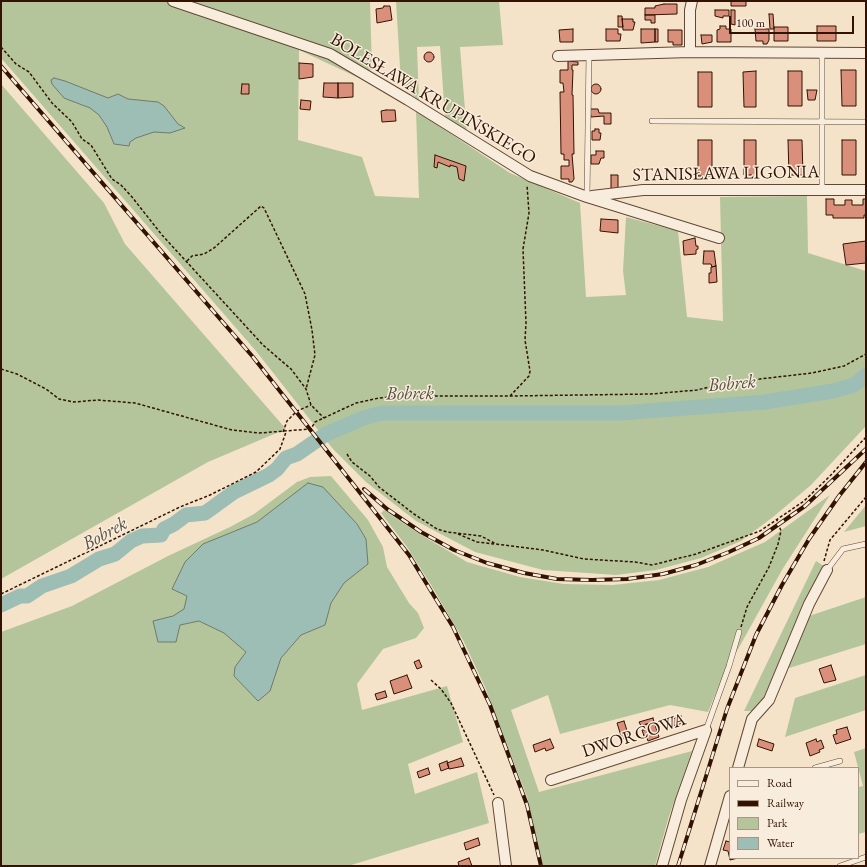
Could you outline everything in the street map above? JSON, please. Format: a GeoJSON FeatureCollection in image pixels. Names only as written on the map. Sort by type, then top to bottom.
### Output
{"type":"FeatureCollection","features":[{"type":"Feature","properties":{"kind":"street","name":"BOLESŁAWA KRUPIŃSKIEGO"},"geometry":{"type":"LineString","coordinates":[[173,1],[330,54],[408,100],[530,176],[588,197],[719,238]]}},
{"type":"Feature","properties":{"kind":"street"},"geometry":{"type":"LineString","coordinates":[[690,52],[690,10],[692,1]]}},
{"type":"Feature","properties":{"kind":"street"},"geometry":{"type":"LineString","coordinates":[[558,56],[690,52],[866,53]]}},
{"type":"Feature","properties":{"kind":"street","name":"STANISŁAWA LIGONIA"},"geometry":{"type":"LineString","coordinates":[[588,197],[634,191],[866,190]]}},
{"type":"Feature","properties":{"kind":"street"},"geometry":{"type":"LineString","coordinates":[[632,210],[634,191]]}},
{"type":"Feature","properties":{"kind":"street"},"geometry":{"type":"LineString","coordinates":[[738,767],[752,719],[769,700],[809,604],[827,570]]}},
{"type":"Feature","properties":{"kind":"street","name":"DWORCOWA"},"geometry":{"type":"LineString","coordinates":[[550,780],[706,730]]}},
{"type":"Feature","properties":{"kind":"street","name":"DWORCOWA"},"geometry":{"type":"LineString","coordinates":[[662,866],[681,800],[706,730]]}},
{"type":"Feature","properties":{"kind":"street"},"geometry":{"type":"LineString","coordinates":[[710,866],[729,800]]}},
{"type":"Feature","properties":{"kind":"street"},"geometry":{"type":"LineString","coordinates":[[498,803],[506,866]]}},
{"type":"Feature","properties":{"kind":"lane"},"geometry":{"type":"LineString","coordinates":[[822,53],[822,189]]}},
{"type":"Feature","properties":{"kind":"lane"},"geometry":{"type":"LineString","coordinates":[[588,197],[589,55]]}},
{"type":"Feature","properties":{"kind":"lane"},"geometry":{"type":"LineString","coordinates":[[652,121],[866,122]]}},
{"type":"Feature","properties":{"kind":"lane"},"geometry":{"type":"LineString","coordinates":[[827,570],[843,549],[866,544]]}},
{"type":"Feature","properties":{"kind":"lane"},"geometry":{"type":"LineString","coordinates":[[706,730],[729,666],[739,632]]}},
{"type":"Feature","properties":{"kind":"lane"},"geometry":{"type":"LineString","coordinates":[[818,767],[840,760]]}},
{"type":"Feature","properties":{"kind":"lane"},"geometry":{"type":"LineString","coordinates":[[840,866],[858,859]]}},
{"type":"Feature","properties":{"kind":"path"},"geometry":{"type":"LineString","coordinates":[[1,47],[16,64],[28,72],[37,81],[52,103],[72,122],[82,139],[91,145],[112,179],[121,185],[132,197],[162,235],[263,345],[291,368],[306,389],[311,405],[324,418]]}},
{"type":"Feature","properties":{"kind":"path"},"geometry":{"type":"LineString","coordinates":[[510,396],[529,376],[530,371],[525,340],[526,323],[523,249],[529,213],[527,181],[530,176]]}},
{"type":"Feature","properties":{"kind":"path"},"geometry":{"type":"LineString","coordinates":[[186,261],[192,256],[204,254],[214,248],[261,206],[264,208],[305,294],[315,355],[306,389]]}},
{"type":"Feature","properties":{"kind":"path"},"geometry":{"type":"LineString","coordinates":[[1,370],[23,377],[46,389],[59,399],[74,402],[98,400],[135,403],[232,430],[259,433],[311,429],[315,422],[356,403],[401,396],[651,394],[698,390],[725,383],[812,373],[844,366],[866,354]]}},
{"type":"Feature","properties":{"kind":"path"},"geometry":{"type":"LineString","coordinates":[[283,432],[287,421],[297,411],[311,405]]}},
{"type":"Feature","properties":{"kind":"path"},"geometry":{"type":"LineString","coordinates":[[1,594],[180,507],[210,495],[256,472],[280,449],[286,432]]}},
{"type":"Feature","properties":{"kind":"path"},"geometry":{"type":"LineString","coordinates":[[347,454],[352,462],[370,476],[379,488],[414,514],[438,529],[477,542],[542,550],[584,559],[635,562],[652,565],[696,554],[760,531],[804,501],[829,478],[866,437]]}},
{"type":"Feature","properties":{"kind":"path"},"geometry":{"type":"LineString","coordinates":[[827,570],[825,568],[824,561],[830,540],[866,497]]}},
{"type":"Feature","properties":{"kind":"path"},"geometry":{"type":"LineString","coordinates":[[739,632],[747,607],[769,567],[778,544],[781,531],[777,520]]}},
{"type":"Feature","properties":{"kind":"path"},"geometry":{"type":"LineString","coordinates":[[456,534],[481,536],[496,544]]}},
{"type":"Feature","properties":{"kind":"path"},"geometry":{"type":"LineString","coordinates":[[431,680],[441,689],[451,703],[498,803]]}},
{"type":"Feature","properties":{"kind":"green space"},"geometry":{"type":"Polygon","coordinates":[[[1,1],[370,1],[372,69],[359,78],[299,50],[298,140],[362,157],[375,196],[419,198],[416,111],[510,173],[580,203],[586,297],[626,295],[623,271],[626,217],[678,231],[687,317],[723,321],[720,197],[807,196],[808,253],[866,271],[866,426],[811,485],[773,517],[741,541],[701,558],[656,570],[616,575],[543,570],[475,552],[416,521],[366,482],[333,449],[256,351],[1,58],[1,1]]]}},
{"type":"Feature","properties":{"kind":"green space"},"geometry":{"type":"Polygon","coordinates":[[[396,1],[499,1],[503,45],[460,47],[467,135],[445,117],[440,46],[417,47],[419,101],[401,84],[396,1]]]}},
{"type":"Feature","properties":{"kind":"green space"},"geometry":{"type":"Polygon","coordinates":[[[1,84],[104,203],[125,244],[286,429],[208,462],[1,579],[1,84]]]}},
{"type":"Feature","properties":{"kind":"green space"},"geometry":{"type":"Polygon","coordinates":[[[331,476],[368,520],[383,547],[387,567],[409,603],[418,613],[424,628],[416,638],[383,649],[357,684],[362,710],[447,686],[463,742],[408,764],[415,794],[477,772],[489,823],[348,866],[1,866],[1,632],[72,606],[168,556],[230,527],[254,514],[297,482],[310,477],[331,476]]]}},
{"type":"Feature","properties":{"kind":"green space"},"geometry":{"type":"Polygon","coordinates":[[[830,495],[782,570],[722,678],[708,712],[670,705],[560,734],[548,695],[511,710],[539,792],[692,751],[669,816],[655,866],[543,866],[527,797],[485,687],[463,640],[431,585],[407,547],[381,513],[384,510],[418,533],[467,562],[520,577],[564,584],[613,585],[659,580],[708,567],[765,542],[830,495]]]}},
{"type":"Feature","properties":{"kind":"green space"},"geometry":{"type":"Polygon","coordinates":[[[866,505],[866,526],[844,532],[866,505]]]}},
{"type":"Feature","properties":{"kind":"green space"},"geometry":{"type":"Polygon","coordinates":[[[816,561],[830,570],[806,617],[866,597],[866,644],[786,669],[766,711],[744,711],[816,561]]]}},
{"type":"Feature","properties":{"kind":"green space"},"geometry":{"type":"Polygon","coordinates":[[[866,675],[866,710],[785,737],[795,698],[866,675]]]}},
{"type":"Feature","properties":{"kind":"green space"},"geometry":{"type":"Polygon","coordinates":[[[866,748],[866,832],[859,834],[859,787],[863,786],[854,752],[866,748]]]}},
{"type":"Feature","properties":{"kind":"water"},"geometry":{"type":"Polygon","coordinates":[[[54,78],[108,98],[118,94],[128,99],[158,102],[164,106],[178,124],[185,128],[170,133],[154,132],[136,138],[130,142],[129,146],[114,144],[107,127],[99,115],[90,108],[64,98],[52,84],[51,80],[54,78]]]}},
{"type":"Feature","properties":{"kind":"water"},"geometry":{"type":"Polygon","coordinates":[[[308,483],[323,487],[357,524],[366,539],[368,564],[344,583],[331,603],[325,625],[301,635],[281,658],[270,691],[258,701],[234,676],[235,667],[246,652],[224,633],[199,621],[180,625],[176,642],[158,642],[153,621],[173,616],[184,609],[187,596],[172,589],[185,562],[203,544],[257,522],[308,483]]]}},
{"type":"Feature","properties":{"kind":"building"},"geometry":{"type":"Polygon","coordinates":[[[731,1],[746,1],[746,6],[731,6],[731,1]]]}},
{"type":"Feature","properties":{"kind":"building"},"geometry":{"type":"Polygon","coordinates":[[[677,4],[677,14],[645,15],[645,8],[655,8],[655,6],[677,4]]]}},
{"type":"Feature","properties":{"kind":"building"},"geometry":{"type":"Polygon","coordinates":[[[384,6],[390,6],[392,20],[377,23],[376,9],[383,8],[384,6]]]}},
{"type":"Feature","properties":{"kind":"building"},"geometry":{"type":"Polygon","coordinates":[[[715,10],[729,10],[729,16],[723,16],[723,18],[715,16],[715,10]]]}},
{"type":"Feature","properties":{"kind":"building"},"geometry":{"type":"Polygon","coordinates":[[[731,10],[735,10],[735,25],[731,24],[731,10]]]}},
{"type":"Feature","properties":{"kind":"building"},"geometry":{"type":"Polygon","coordinates":[[[769,14],[773,14],[774,29],[770,29],[769,14]]]}},
{"type":"Feature","properties":{"kind":"building"},"geometry":{"type":"Polygon","coordinates":[[[645,15],[655,15],[655,23],[651,23],[651,20],[645,20],[645,15]]]}},
{"type":"Feature","properties":{"kind":"building"},"geometry":{"type":"Polygon","coordinates":[[[618,16],[622,16],[623,27],[618,27],[618,16]]]}},
{"type":"Feature","properties":{"kind":"building"},"geometry":{"type":"Polygon","coordinates":[[[622,19],[633,19],[633,22],[635,22],[633,30],[623,30],[622,19]]]}},
{"type":"Feature","properties":{"kind":"building"},"geometry":{"type":"Polygon","coordinates":[[[720,26],[726,26],[726,29],[731,29],[731,42],[717,42],[717,30],[720,29],[720,26]]]}},
{"type":"Feature","properties":{"kind":"building"},"geometry":{"type":"Polygon","coordinates":[[[817,26],[836,26],[836,41],[817,41],[817,26]]]}},
{"type":"Feature","properties":{"kind":"building"},"geometry":{"type":"Polygon","coordinates":[[[774,27],[788,27],[788,41],[774,41],[774,27]]]}},
{"type":"Feature","properties":{"kind":"building"},"geometry":{"type":"Polygon","coordinates":[[[573,29],[573,42],[560,42],[559,30],[573,29]]]}},
{"type":"Feature","properties":{"kind":"building"},"geometry":{"type":"Polygon","coordinates":[[[606,29],[618,29],[618,34],[621,34],[620,41],[606,41],[606,29]]]}},
{"type":"Feature","properties":{"kind":"building"},"geometry":{"type":"Polygon","coordinates":[[[641,29],[655,29],[655,42],[641,43],[641,29]]]}},
{"type":"Feature","properties":{"kind":"building"},"geometry":{"type":"Polygon","coordinates":[[[655,29],[658,29],[658,42],[655,42],[655,29]]]}},
{"type":"Feature","properties":{"kind":"building"},"geometry":{"type":"Polygon","coordinates":[[[755,29],[769,29],[769,40],[767,44],[763,44],[763,41],[756,41],[755,29]]]}},
{"type":"Feature","properties":{"kind":"building"},"geometry":{"type":"Polygon","coordinates":[[[668,30],[682,30],[682,45],[673,45],[673,42],[668,42],[668,30]]]}},
{"type":"Feature","properties":{"kind":"building"},"geometry":{"type":"Polygon","coordinates":[[[701,35],[712,35],[712,42],[702,44],[701,35]]]}},
{"type":"Feature","properties":{"kind":"building"},"geometry":{"type":"Polygon","coordinates":[[[427,52],[431,52],[433,53],[433,61],[427,62],[424,59],[424,55],[427,52]]]}},
{"type":"Feature","properties":{"kind":"building"},"geometry":{"type":"Polygon","coordinates":[[[568,61],[578,62],[578,65],[572,65],[574,154],[572,154],[574,179],[572,182],[569,182],[569,179],[561,179],[561,166],[569,166],[569,160],[564,160],[564,154],[561,154],[560,92],[564,92],[563,83],[560,83],[560,70],[568,70],[568,61]]]}},
{"type":"Feature","properties":{"kind":"building"},"geometry":{"type":"Polygon","coordinates":[[[299,63],[313,64],[313,77],[299,79],[299,63]]]}},
{"type":"Feature","properties":{"kind":"building"},"geometry":{"type":"Polygon","coordinates":[[[841,70],[856,70],[856,106],[842,106],[841,70]]]}},
{"type":"Feature","properties":{"kind":"building"},"geometry":{"type":"Polygon","coordinates":[[[756,71],[756,107],[744,107],[743,72],[756,71]]]}},
{"type":"Feature","properties":{"kind":"building"},"geometry":{"type":"Polygon","coordinates":[[[788,71],[802,71],[802,106],[788,106],[788,71]]]}},
{"type":"Feature","properties":{"kind":"building"},"geometry":{"type":"Polygon","coordinates":[[[698,72],[712,72],[712,107],[698,107],[698,72]]]}},
{"type":"Feature","properties":{"kind":"building"},"geometry":{"type":"Polygon","coordinates":[[[324,83],[338,83],[338,98],[323,97],[324,83]]]}},
{"type":"Feature","properties":{"kind":"building"},"geometry":{"type":"Polygon","coordinates":[[[338,83],[353,83],[353,97],[338,98],[338,83]]]}},
{"type":"Feature","properties":{"kind":"building"},"geometry":{"type":"Polygon","coordinates":[[[242,84],[249,84],[249,94],[241,94],[242,84]]]}},
{"type":"Feature","properties":{"kind":"building"},"geometry":{"type":"Polygon","coordinates":[[[594,84],[598,84],[600,85],[600,93],[594,94],[591,91],[591,87],[594,84]]]}},
{"type":"Feature","properties":{"kind":"building"},"geometry":{"type":"Polygon","coordinates":[[[807,90],[817,90],[815,100],[808,100],[807,90]]]}},
{"type":"Feature","properties":{"kind":"building"},"geometry":{"type":"Polygon","coordinates":[[[301,100],[311,101],[310,110],[300,109],[301,100]]]}},
{"type":"Feature","properties":{"kind":"building"},"geometry":{"type":"Polygon","coordinates":[[[590,109],[598,109],[599,113],[611,113],[611,124],[604,124],[604,116],[591,117],[590,109]]]}},
{"type":"Feature","properties":{"kind":"building"},"geometry":{"type":"Polygon","coordinates":[[[395,110],[396,121],[382,122],[381,111],[395,110]]]}},
{"type":"Feature","properties":{"kind":"building"},"geometry":{"type":"Polygon","coordinates":[[[595,129],[599,129],[599,133],[601,133],[600,140],[592,140],[592,131],[595,131],[595,129]]]}},
{"type":"Feature","properties":{"kind":"building"},"geometry":{"type":"Polygon","coordinates":[[[698,140],[712,140],[712,176],[698,176],[698,140]]]}},
{"type":"Feature","properties":{"kind":"building"},"geometry":{"type":"Polygon","coordinates":[[[744,140],[756,140],[756,175],[744,175],[744,140]]]}},
{"type":"Feature","properties":{"kind":"building"},"geometry":{"type":"Polygon","coordinates":[[[788,140],[802,140],[803,175],[789,175],[788,140]]]}},
{"type":"Feature","properties":{"kind":"building"},"geometry":{"type":"Polygon","coordinates":[[[842,140],[856,140],[856,175],[842,175],[842,140]]]}},
{"type":"Feature","properties":{"kind":"building"},"geometry":{"type":"Polygon","coordinates":[[[596,151],[604,151],[604,158],[601,158],[599,164],[591,164],[591,155],[596,155],[596,151]]]}},
{"type":"Feature","properties":{"kind":"building"},"geometry":{"type":"Polygon","coordinates":[[[435,155],[466,166],[464,181],[459,179],[457,167],[450,165],[450,167],[438,162],[437,168],[434,167],[435,155]]]}},
{"type":"Feature","properties":{"kind":"building"},"geometry":{"type":"Polygon","coordinates":[[[611,175],[618,175],[618,189],[611,189],[611,175]]]}},
{"type":"Feature","properties":{"kind":"building"},"geometry":{"type":"Polygon","coordinates":[[[826,199],[834,199],[834,205],[845,205],[845,200],[852,200],[852,205],[863,205],[863,199],[866,199],[866,215],[864,215],[864,218],[833,218],[833,215],[826,215],[826,199]]]}},
{"type":"Feature","properties":{"kind":"building"},"geometry":{"type":"Polygon","coordinates":[[[601,219],[618,220],[618,233],[600,231],[601,219]]]}},
{"type":"Feature","properties":{"kind":"building"},"geometry":{"type":"Polygon","coordinates":[[[695,238],[696,246],[698,246],[696,254],[684,255],[683,241],[695,238]]]}},
{"type":"Feature","properties":{"kind":"building"},"geometry":{"type":"Polygon","coordinates":[[[866,241],[866,263],[846,265],[843,244],[866,241]]]}},
{"type":"Feature","properties":{"kind":"building"},"geometry":{"type":"Polygon","coordinates":[[[704,251],[714,251],[716,266],[712,267],[711,264],[703,264],[704,251]]]}},
{"type":"Feature","properties":{"kind":"building"},"geometry":{"type":"Polygon","coordinates":[[[716,266],[717,282],[709,283],[709,273],[711,273],[711,267],[716,266]]]}},
{"type":"Feature","properties":{"kind":"building"},"geometry":{"type":"Polygon","coordinates":[[[419,660],[422,667],[417,669],[414,662],[419,660]]]}},
{"type":"Feature","properties":{"kind":"building"},"geometry":{"type":"Polygon","coordinates":[[[831,665],[836,680],[824,683],[819,669],[831,665]]]}},
{"type":"Feature","properties":{"kind":"building"},"geometry":{"type":"Polygon","coordinates":[[[407,675],[412,688],[394,694],[390,681],[407,675]]]}},
{"type":"Feature","properties":{"kind":"building"},"geometry":{"type":"Polygon","coordinates":[[[385,691],[387,697],[377,700],[375,694],[385,691]]]}},
{"type":"Feature","properties":{"kind":"building"},"geometry":{"type":"Polygon","coordinates":[[[681,716],[683,723],[674,726],[672,719],[681,716]]]}},
{"type":"Feature","properties":{"kind":"building"},"geometry":{"type":"Polygon","coordinates":[[[653,718],[654,722],[641,726],[639,722],[653,718]]]}},
{"type":"Feature","properties":{"kind":"building"},"geometry":{"type":"Polygon","coordinates":[[[624,721],[629,737],[622,739],[617,723],[624,721]]]}},
{"type":"Feature","properties":{"kind":"building"},"geometry":{"type":"Polygon","coordinates":[[[654,722],[659,737],[648,741],[642,730],[645,730],[643,725],[654,722]]]}},
{"type":"Feature","properties":{"kind":"building"},"geometry":{"type":"Polygon","coordinates":[[[847,727],[851,739],[836,744],[833,735],[837,734],[836,730],[847,727]]]}},
{"type":"Feature","properties":{"kind":"building"},"geometry":{"type":"Polygon","coordinates":[[[550,739],[554,748],[546,751],[545,748],[535,752],[533,745],[550,739]]]}},
{"type":"Feature","properties":{"kind":"building"},"geometry":{"type":"Polygon","coordinates":[[[759,739],[774,744],[772,751],[757,746],[759,739]]]}},
{"type":"Feature","properties":{"kind":"building"},"geometry":{"type":"Polygon","coordinates":[[[816,739],[817,742],[821,740],[824,748],[819,750],[820,752],[810,756],[806,743],[816,739]]]}},
{"type":"Feature","properties":{"kind":"building"},"geometry":{"type":"Polygon","coordinates":[[[461,758],[464,766],[449,769],[447,763],[461,758]]]}},
{"type":"Feature","properties":{"kind":"building"},"geometry":{"type":"Polygon","coordinates":[[[447,761],[449,768],[441,771],[439,764],[447,761]]]}},
{"type":"Feature","properties":{"kind":"building"},"geometry":{"type":"Polygon","coordinates":[[[428,768],[430,774],[419,778],[417,772],[428,768]]]}},
{"type":"Feature","properties":{"kind":"building"},"geometry":{"type":"Polygon","coordinates":[[[478,838],[480,845],[466,850],[464,843],[478,838]]]}},
{"type":"Feature","properties":{"kind":"building"},"geometry":{"type":"Polygon","coordinates":[[[726,841],[729,842],[729,856],[728,851],[723,850],[726,841]]]}},
{"type":"Feature","properties":{"kind":"building"},"geometry":{"type":"Polygon","coordinates":[[[469,858],[472,866],[459,866],[458,862],[469,858]]]}},
{"type":"Feature","properties":{"kind":"waterway","name":"Bobrek"},"geometry":{"type":"LineString","coordinates":[[1,605],[20,596],[27,596],[42,586],[71,576],[99,559],[115,554],[131,541],[142,536],[161,535],[164,529],[186,515],[205,513],[234,492],[269,475],[277,469],[286,458],[297,454],[326,434],[366,417],[383,413],[621,413],[765,402],[833,391],[854,385],[866,375]]}},
{"type":"Feature","properties":{"kind":"railway"},"geometry":{"type":"LineString","coordinates":[[1,66],[253,357],[409,555],[453,627],[490,705],[527,805],[541,866]]}},
{"type":"Feature","properties":{"kind":"railway"},"geometry":{"type":"LineString","coordinates":[[364,489],[387,509],[421,532],[454,550],[487,563],[524,573],[557,579],[627,579],[663,574],[696,565],[759,538],[805,506],[866,449]]}},
{"type":"Feature","properties":{"kind":"railway"},"geometry":{"type":"LineString","coordinates":[[678,866],[727,709],[756,635],[782,585],[809,539],[839,496],[866,462]]}}]}
